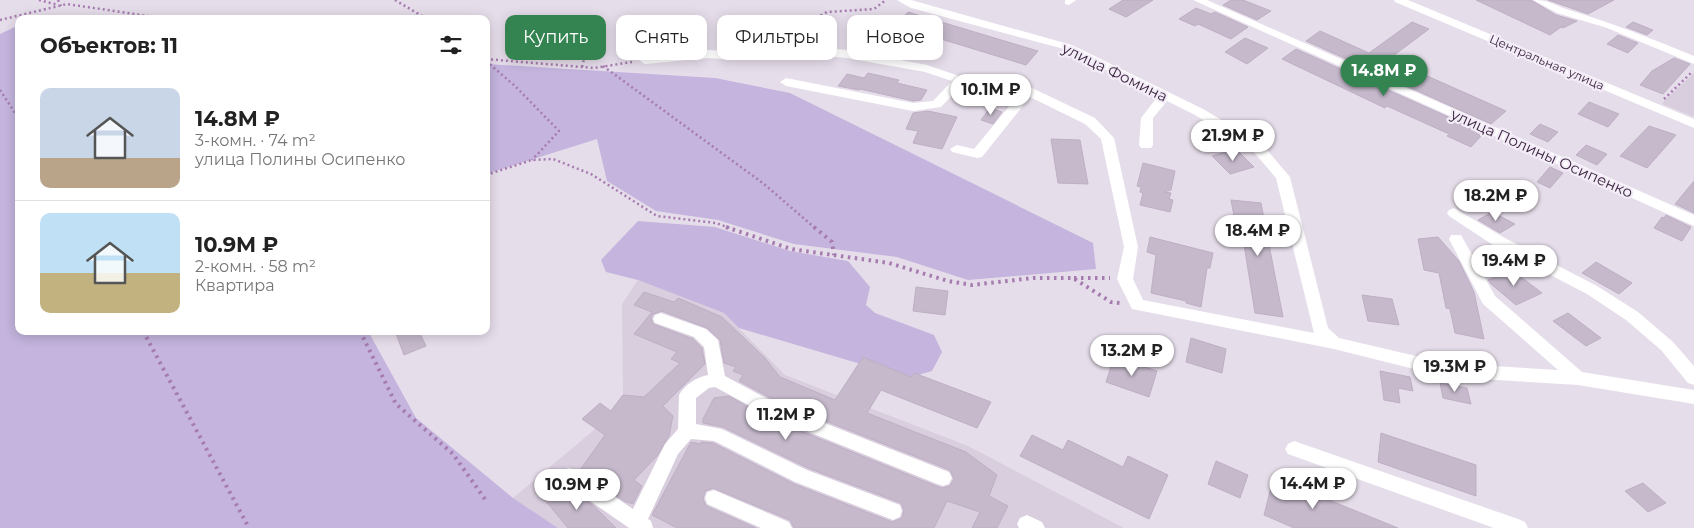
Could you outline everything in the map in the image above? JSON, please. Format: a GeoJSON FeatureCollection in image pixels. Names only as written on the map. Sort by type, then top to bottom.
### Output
{"type":"FeatureCollection","features":[{"type":"Feature","properties":{"kind":"street","name":"улица Фомина"},"geometry":{"type":"LineString","coordinates":[[902,0],[915,6],[1068,47],[1199,112],[1257,147],[1283,177],[1321,331],[1334,343]]}},
{"type":"Feature","properties":{"kind":"street","name":"улица Полины Осипенко"},"geometry":{"type":"LineString","coordinates":[[1198,0],[1694,221]]}},
{"type":"Feature","properties":{"kind":"street","name":"Центральная улица"},"geometry":{"type":"LineString","coordinates":[[1399,0],[1694,124]]}},
{"type":"Feature","properties":{"kind":"street"},"geometry":{"type":"LineString","coordinates":[[1538,0],[1561,11],[1611,26],[1694,60]]}},
{"type":"Feature","properties":{"kind":"street"},"geometry":{"type":"LineString","coordinates":[[837,53],[927,69],[960,80],[1028,91],[1090,121],[1107,138],[1131,247],[1125,279],[1138,305],[1334,343],[1446,370],[1578,378],[1694,397]]}},
{"type":"Feature","properties":{"kind":"street"},"geometry":{"type":"LineString","coordinates":[[786,82],[913,107],[937,104],[960,80]]}},
{"type":"Feature","properties":{"kind":"street"},"geometry":{"type":"LineString","coordinates":[[957,149],[977,154],[1028,91]]}},
{"type":"Feature","properties":{"kind":"street"},"geometry":{"type":"LineString","coordinates":[[1146,145],[1147,118],[1166,96]]}},
{"type":"Feature","properties":{"kind":"street"},"geometry":{"type":"LineString","coordinates":[[1454,213],[1498,241],[1592,290],[1632,316],[1667,346],[1694,378]]}},
{"type":"Feature","properties":{"kind":"street"},"geometry":{"type":"LineString","coordinates":[[1456,239],[1489,300],[1578,378]]}},
{"type":"Feature","properties":{"kind":"street"},"geometry":{"type":"LineString","coordinates":[[661,319],[700,333],[712,344],[717,380]]}},
{"type":"Feature","properties":{"kind":"street"},"geometry":{"type":"LineString","coordinates":[[569,476],[641,526],[672,449],[687,431],[688,395],[705,382],[717,380],[773,410],[943,478]]}},
{"type":"Feature","properties":{"kind":"street"},"geometry":{"type":"LineString","coordinates":[[687,431],[716,434],[801,476],[894,511]]}},
{"type":"Feature","properties":{"kind":"street"},"geometry":{"type":"LineString","coordinates":[[1294,449],[1518,528]]}},
{"type":"Feature","properties":{"kind":"street"},"geometry":{"type":"LineString","coordinates":[[714,498],[782,528]]}},
{"type":"Feature","properties":{"kind":"path"},"geometry":{"type":"LineString","coordinates":[[39,0],[61,6]]}},
{"type":"Feature","properties":{"kind":"path"},"geometry":{"type":"LineString","coordinates":[[58,0],[61,6]]}},
{"type":"Feature","properties":{"kind":"path"},"geometry":{"type":"LineString","coordinates":[[395,0],[420,15]]}},
{"type":"Feature","properties":{"kind":"path"},"geometry":{"type":"LineString","coordinates":[[822,15],[827,12],[874,9],[886,0]]}},
{"type":"Feature","properties":{"kind":"path"},"geometry":{"type":"LineString","coordinates":[[22,15],[67,4],[141,15]]}},
{"type":"Feature","properties":{"kind":"path"},"geometry":{"type":"LineString","coordinates":[[0,20],[15,17]]}},
{"type":"Feature","properties":{"kind":"path"},"geometry":{"type":"LineString","coordinates":[[490,60],[582,67],[645,60]]}},
{"type":"Feature","properties":{"kind":"path"},"geometry":{"type":"LineString","coordinates":[[582,67],[584,60]]}},
{"type":"Feature","properties":{"kind":"path"},"geometry":{"type":"LineString","coordinates":[[490,64],[515,86],[559,132],[532,160]]}},
{"type":"Feature","properties":{"kind":"path"},"geometry":{"type":"LineString","coordinates":[[603,66],[770,190],[832,242],[834,255]]}},
{"type":"Feature","properties":{"kind":"path"},"geometry":{"type":"LineString","coordinates":[[1662,100],[1694,70]]}},
{"type":"Feature","properties":{"kind":"path"},"geometry":{"type":"LineString","coordinates":[[0,90],[15,113]]}},
{"type":"Feature","properties":{"kind":"path"},"geometry":{"type":"LineString","coordinates":[[490,174],[532,160],[553,159],[591,174],[657,216],[716,224],[791,249],[889,263],[948,281],[972,285],[1033,278],[1125,279]]}},
{"type":"Feature","properties":{"kind":"path"},"geometry":{"type":"LineString","coordinates":[[1073,278],[1111,302],[1138,305]]}},
{"type":"Feature","properties":{"kind":"path"},"geometry":{"type":"LineString","coordinates":[[146,335],[249,528]]}},
{"type":"Feature","properties":{"kind":"path"},"geometry":{"type":"LineString","coordinates":[[362,335],[396,404],[453,454],[487,502]]}},
{"type":"Feature","properties":{"kind":"shaded area"},"geometry":{"type":"Polygon","coordinates":[[[15,27],[15,335],[370,335],[416,418],[513,498],[558,528],[0,528],[0,34],[15,27]]]}},
{"type":"Feature","properties":{"kind":"shaded area"},"geometry":{"type":"Polygon","coordinates":[[[490,64],[715,78],[790,93],[1093,243],[1096,269],[968,280],[897,257],[794,244],[718,220],[656,211],[607,181],[597,139],[490,173],[490,64]]]}},
{"type":"Feature","properties":{"kind":"shaded area"},"geometry":{"type":"Polygon","coordinates":[[[1694,73],[1694,117],[1662,104],[1665,100],[1694,73]]]}},
{"type":"Feature","properties":{"kind":"shaded area"},"geometry":{"type":"Polygon","coordinates":[[[638,221],[715,227],[790,251],[848,261],[870,287],[866,305],[875,313],[934,335],[942,352],[932,371],[908,378],[739,328],[724,313],[638,280],[606,272],[601,260],[638,221]]]}},
{"type":"Feature","properties":{"kind":"shaded area"},"geometry":{"type":"Polygon","coordinates":[[[638,280],[724,313],[785,375],[968,446],[1124,528],[558,528],[513,498],[594,430],[623,395],[622,304],[638,280]]]}},
{"type":"Feature","properties":{"kind":"building"},"geometry":{"type":"Polygon","coordinates":[[[1123,0],[1153,0],[1126,17],[1109,9],[1123,0]]]}},
{"type":"Feature","properties":{"kind":"building"},"geometry":{"type":"Polygon","coordinates":[[[1231,0],[1243,0],[1271,11],[1257,20],[1223,5],[1231,0]]]}},
{"type":"Feature","properties":{"kind":"building"},"geometry":{"type":"Polygon","coordinates":[[[1476,0],[1531,0],[1556,15],[1577,21],[1563,28],[1561,27],[1550,35],[1476,0]]]}},
{"type":"Feature","properties":{"kind":"building"},"geometry":{"type":"Polygon","coordinates":[[[1548,0],[1614,0],[1588,14],[1548,0]]]}},
{"type":"Feature","properties":{"kind":"building"},"geometry":{"type":"Polygon","coordinates":[[[1196,8],[1211,14],[1215,12],[1248,27],[1231,39],[1198,24],[1195,26],[1179,19],[1196,8]]]}},
{"type":"Feature","properties":{"kind":"building"},"geometry":{"type":"Polygon","coordinates":[[[908,12],[918,15],[905,15],[908,12]]]}},
{"type":"Feature","properties":{"kind":"building"},"geometry":{"type":"Polygon","coordinates":[[[943,22],[1038,51],[1026,65],[943,40],[943,22]]]}},
{"type":"Feature","properties":{"kind":"building"},"geometry":{"type":"Polygon","coordinates":[[[1412,22],[1429,29],[1389,59],[1506,111],[1491,124],[1306,41],[1320,31],[1369,53],[1412,22]]]}},
{"type":"Feature","properties":{"kind":"building"},"geometry":{"type":"Polygon","coordinates":[[[1633,22],[1653,30],[1647,35],[1626,27],[1633,22]]]}},
{"type":"Feature","properties":{"kind":"building"},"geometry":{"type":"Polygon","coordinates":[[[1618,35],[1638,43],[1628,53],[1607,44],[1618,35]]]}},
{"type":"Feature","properties":{"kind":"building"},"geometry":{"type":"Polygon","coordinates":[[[1245,38],[1268,48],[1247,64],[1225,52],[1245,38]]]}},
{"type":"Feature","properties":{"kind":"building"},"geometry":{"type":"Polygon","coordinates":[[[1296,49],[1482,132],[1478,135],[1481,136],[1471,147],[1447,136],[1449,134],[1387,106],[1385,108],[1282,59],[1296,49]]]}},
{"type":"Feature","properties":{"kind":"building"},"geometry":{"type":"Polygon","coordinates":[[[1674,58],[1690,64],[1663,94],[1640,85],[1652,71],[1674,58]]]}},
{"type":"Feature","properties":{"kind":"building"},"geometry":{"type":"Polygon","coordinates":[[[868,73],[899,80],[897,83],[927,90],[921,100],[913,101],[838,86],[847,74],[864,78],[868,73]]]}},
{"type":"Feature","properties":{"kind":"building"},"geometry":{"type":"Polygon","coordinates":[[[1589,102],[1619,114],[1608,127],[1578,114],[1589,102]]]}},
{"type":"Feature","properties":{"kind":"building"},"geometry":{"type":"Polygon","coordinates":[[[990,108],[1002,112],[993,124],[981,120],[990,108]]]}},
{"type":"Feature","properties":{"kind":"building"},"geometry":{"type":"Polygon","coordinates":[[[928,111],[957,117],[942,149],[913,143],[918,131],[906,129],[913,113],[928,111]]]}},
{"type":"Feature","properties":{"kind":"building"},"geometry":{"type":"Polygon","coordinates":[[[1540,124],[1558,132],[1548,142],[1530,134],[1540,124]]]}},
{"type":"Feature","properties":{"kind":"building"},"geometry":{"type":"Polygon","coordinates":[[[1649,126],[1676,135],[1647,168],[1620,156],[1649,126]]]}},
{"type":"Feature","properties":{"kind":"building"},"geometry":{"type":"Polygon","coordinates":[[[1051,139],[1080,140],[1088,184],[1058,183],[1051,139]]]}},
{"type":"Feature","properties":{"kind":"building"},"geometry":{"type":"Polygon","coordinates":[[[1586,145],[1607,154],[1597,165],[1576,155],[1586,145]]]}},
{"type":"Feature","properties":{"kind":"building"},"geometry":{"type":"Polygon","coordinates":[[[1236,149],[1254,167],[1230,174],[1212,156],[1236,149]]]}},
{"type":"Feature","properties":{"kind":"building"},"geometry":{"type":"Polygon","coordinates":[[[1143,163],[1175,171],[1171,190],[1164,192],[1171,193],[1169,199],[1173,200],[1170,212],[1140,205],[1143,193],[1140,192],[1141,187],[1137,186],[1143,163]]]}},
{"type":"Feature","properties":{"kind":"building"},"geometry":{"type":"Polygon","coordinates":[[[1550,167],[1563,173],[1550,188],[1537,182],[1550,167]]]}},
{"type":"Feature","properties":{"kind":"building"},"geometry":{"type":"Polygon","coordinates":[[[1694,181],[1694,213],[1675,204],[1694,181]]]}},
{"type":"Feature","properties":{"kind":"building"},"geometry":{"type":"Polygon","coordinates":[[[1231,200],[1261,203],[1283,317],[1255,313],[1242,232],[1237,232],[1231,200]]]}},
{"type":"Feature","properties":{"kind":"building"},"geometry":{"type":"Polygon","coordinates":[[[1492,212],[1515,224],[1500,233],[1478,220],[1492,212]]]}},
{"type":"Feature","properties":{"kind":"building"},"geometry":{"type":"Polygon","coordinates":[[[1666,215],[1691,227],[1682,241],[1654,228],[1662,217],[1664,218],[1666,215]]]}},
{"type":"Feature","properties":{"kind":"building"},"geometry":{"type":"Polygon","coordinates":[[[1150,237],[1213,253],[1210,268],[1207,268],[1201,307],[1186,303],[1186,301],[1151,293],[1156,255],[1147,252],[1150,237]]]}},
{"type":"Feature","properties":{"kind":"building"},"geometry":{"type":"Polygon","coordinates":[[[1438,237],[1459,261],[1474,292],[1484,339],[1455,333],[1450,309],[1446,308],[1439,273],[1424,270],[1418,239],[1438,237]]]}},
{"type":"Feature","properties":{"kind":"building"},"geometry":{"type":"Polygon","coordinates":[[[1596,262],[1632,283],[1619,294],[1582,273],[1596,262]]]}},
{"type":"Feature","properties":{"kind":"building"},"geometry":{"type":"Polygon","coordinates":[[[1512,270],[1542,293],[1516,305],[1488,280],[1512,270]]]}},
{"type":"Feature","properties":{"kind":"building"},"geometry":{"type":"Polygon","coordinates":[[[916,287],[948,291],[945,315],[913,311],[916,287]]]}},
{"type":"Feature","properties":{"kind":"building"},"geometry":{"type":"Polygon","coordinates":[[[644,292],[674,302],[678,298],[722,317],[765,358],[780,377],[835,400],[863,357],[911,377],[914,373],[991,402],[977,428],[881,390],[867,413],[966,452],[997,475],[989,496],[1008,506],[997,528],[972,528],[980,512],[947,501],[934,528],[794,528],[790,520],[713,488],[705,491],[703,499],[706,506],[756,528],[677,528],[652,515],[691,442],[701,444],[701,442],[713,443],[794,484],[892,522],[902,518],[904,510],[901,503],[808,468],[723,427],[703,423],[703,419],[714,398],[729,396],[766,417],[936,486],[942,488],[950,486],[954,479],[950,470],[780,403],[739,381],[743,375],[733,371],[736,367],[724,363],[720,340],[707,328],[662,311],[653,314],[651,318],[653,324],[693,339],[702,348],[705,364],[663,406],[673,416],[669,436],[657,456],[634,480],[642,486],[633,504],[624,501],[599,484],[609,481],[580,470],[605,435],[582,419],[600,403],[611,411],[623,395],[644,397],[680,363],[671,359],[677,352],[634,334],[652,312],[634,305],[644,292]]]}},
{"type":"Feature","properties":{"kind":"building"},"geometry":{"type":"Polygon","coordinates":[[[1362,295],[1392,299],[1399,325],[1368,321],[1362,295]]]}},
{"type":"Feature","properties":{"kind":"building"},"geometry":{"type":"Polygon","coordinates":[[[1568,313],[1601,338],[1586,346],[1553,321],[1568,313]]]}},
{"type":"Feature","properties":{"kind":"building"},"geometry":{"type":"Polygon","coordinates":[[[396,335],[421,335],[426,346],[404,355],[396,335]]]}},
{"type":"Feature","properties":{"kind":"building"},"geometry":{"type":"Polygon","coordinates":[[[1191,338],[1226,349],[1222,373],[1186,362],[1191,338]]]}},
{"type":"Feature","properties":{"kind":"building"},"geometry":{"type":"Polygon","coordinates":[[[1114,357],[1157,371],[1149,397],[1106,382],[1114,357]]]}},
{"type":"Feature","properties":{"kind":"building"},"geometry":{"type":"Polygon","coordinates":[[[1380,371],[1410,377],[1413,391],[1398,388],[1400,403],[1384,400],[1380,371]]]}},
{"type":"Feature","properties":{"kind":"building"},"geometry":{"type":"Polygon","coordinates":[[[1440,383],[1467,388],[1471,404],[1443,398],[1440,383]]]}},
{"type":"Feature","properties":{"kind":"building"},"geometry":{"type":"Polygon","coordinates":[[[1381,433],[1476,465],[1476,496],[1378,462],[1381,433]]]}},
{"type":"Feature","properties":{"kind":"building"},"geometry":{"type":"Polygon","coordinates":[[[1032,435],[1063,450],[1068,440],[1123,467],[1128,456],[1168,475],[1149,519],[1020,456],[1032,435]]]}},
{"type":"Feature","properties":{"kind":"building"},"geometry":{"type":"Polygon","coordinates":[[[1216,461],[1248,475],[1240,498],[1208,484],[1216,461]]]}},
{"type":"Feature","properties":{"kind":"building"},"geometry":{"type":"Polygon","coordinates":[[[1274,476],[1398,528],[1294,528],[1264,515],[1274,476]]]}},
{"type":"Feature","properties":{"kind":"building"},"geometry":{"type":"Polygon","coordinates":[[[1643,483],[1666,503],[1648,512],[1625,491],[1643,483]]]}},
{"type":"Feature","properties":{"kind":"building"},"geometry":{"type":"Polygon","coordinates":[[[558,489],[565,495],[574,492],[594,506],[616,528],[568,528],[544,499],[558,489]]]}}]}
